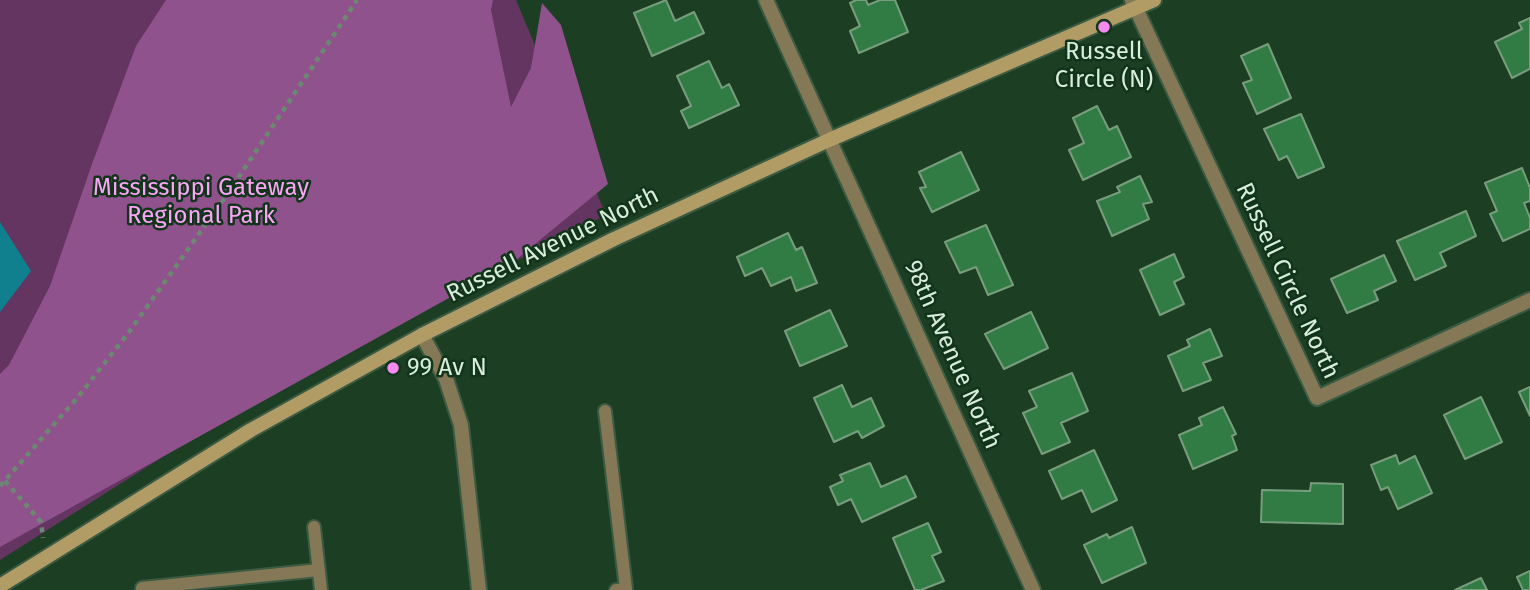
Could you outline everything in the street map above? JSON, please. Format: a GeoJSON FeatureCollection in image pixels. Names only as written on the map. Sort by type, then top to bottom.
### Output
{"type":"FeatureCollection","features":[{"type":"Feature","properties":{"kind":"street","name":"98th Avenue North"},"geometry":{"type":"LineString","coordinates":[[766,0],[1033,590]]}},
{"type":"Feature","properties":{"kind":"street","name":"Russell Avenue North"},"geometry":{"type":"LineString","coordinates":[[0,586],[251,430],[422,335],[614,239],[829,140],[1133,4],[1154,0]]}},
{"type":"Feature","properties":{"kind":"street","name":"Russell Circle North"},"geometry":{"type":"LineString","coordinates":[[1133,4],[1317,398],[1530,300]]}},
{"type":"Feature","properties":{"kind":"street"},"geometry":{"type":"LineString","coordinates":[[422,335],[446,379],[461,425],[479,590]]}},
{"type":"Feature","properties":{"kind":"lane"},"geometry":{"type":"LineString","coordinates":[[605,411],[626,589],[616,590]]}},
{"type":"Feature","properties":{"kind":"lane"},"geometry":{"type":"LineString","coordinates":[[314,527],[321,590]]}},
{"type":"Feature","properties":{"kind":"lane"},"geometry":{"type":"LineString","coordinates":[[142,588],[319,570]]}},
{"type":"Feature","properties":{"kind":"path"},"geometry":{"type":"LineString","coordinates":[[0,486],[69,408],[130,332],[226,196],[357,0]]}},
{"type":"Feature","properties":{"kind":"path"},"geometry":{"type":"LineString","coordinates":[[5,481],[41,522],[43,538]]}},
{"type":"Feature","properties":{"kind":"green space","name":"Mississippi Gateway Regional Park"},"geometry":{"type":"Polygon","coordinates":[[[0,0],[516,0],[606,215],[388,326],[169,453],[0,560],[0,0]]]}},
{"type":"Feature","properties":{"kind":"green space","name":"Mississippi Gateway Regional Park"},"geometry":{"type":"Polygon","coordinates":[[[166,0],[493,0],[491,10],[511,107],[531,68],[542,3],[561,25],[608,184],[512,263],[0,547],[0,374],[9,365],[50,286],[136,46],[166,0]]]}},
{"type":"Feature","properties":{"kind":"water"},"geometry":{"type":"Polygon","coordinates":[[[0,222],[31,271],[0,312],[0,222]]]}},
{"type":"Feature","properties":{"kind":"building"},"geometry":{"type":"Polygon","coordinates":[[[666,0],[675,21],[694,12],[704,33],[652,56],[634,13],[666,0]]]}},
{"type":"Feature","properties":{"kind":"building"},"geometry":{"type":"Polygon","coordinates":[[[866,0],[868,5],[880,0],[895,0],[908,32],[859,53],[850,31],[860,26],[850,3],[866,0]]]}},
{"type":"Feature","properties":{"kind":"building"},"geometry":{"type":"Polygon","coordinates":[[[1530,18],[1530,69],[1512,78],[1495,42],[1522,29],[1519,23],[1530,18]]]}},
{"type":"Feature","properties":{"kind":"building"},"geometry":{"type":"Polygon","coordinates":[[[1268,44],[1291,98],[1257,114],[1243,83],[1252,80],[1241,56],[1268,44]]]}},
{"type":"Feature","properties":{"kind":"building"},"geometry":{"type":"Polygon","coordinates":[[[709,61],[722,88],[729,84],[739,105],[689,128],[681,111],[691,106],[677,76],[709,61]]]}},
{"type":"Feature","properties":{"kind":"building"},"geometry":{"type":"Polygon","coordinates":[[[1097,106],[1109,130],[1117,126],[1131,157],[1083,180],[1069,150],[1084,143],[1073,118],[1097,106]]]}},
{"type":"Feature","properties":{"kind":"building"},"geometry":{"type":"Polygon","coordinates":[[[1301,114],[1324,167],[1298,178],[1287,156],[1279,160],[1264,129],[1301,114]]]}},
{"type":"Feature","properties":{"kind":"building"},"geometry":{"type":"Polygon","coordinates":[[[961,152],[979,190],[932,212],[920,188],[926,187],[919,172],[961,152]]]}},
{"type":"Feature","properties":{"kind":"building"},"geometry":{"type":"Polygon","coordinates":[[[1522,168],[1530,188],[1530,201],[1524,203],[1530,218],[1530,229],[1503,241],[1490,214],[1497,211],[1485,183],[1522,168]]]}},
{"type":"Feature","properties":{"kind":"building"},"geometry":{"type":"Polygon","coordinates":[[[1140,176],[1152,202],[1143,204],[1149,219],[1112,236],[1097,201],[1120,192],[1117,187],[1140,176]]]}},
{"type":"Feature","properties":{"kind":"building"},"geometry":{"type":"Polygon","coordinates":[[[1466,211],[1476,236],[1440,253],[1446,266],[1415,280],[1397,241],[1466,211]]]}},
{"type":"Feature","properties":{"kind":"building"},"geometry":{"type":"Polygon","coordinates":[[[986,225],[1013,285],[988,295],[976,267],[960,273],[945,242],[986,225]]]}},
{"type":"Feature","properties":{"kind":"building"},"geometry":{"type":"Polygon","coordinates":[[[788,233],[796,250],[802,247],[817,283],[796,291],[791,277],[771,286],[762,268],[745,276],[737,257],[788,233]]]}},
{"type":"Feature","properties":{"kind":"building"},"geometry":{"type":"Polygon","coordinates":[[[1174,254],[1184,277],[1174,282],[1184,304],[1160,315],[1140,270],[1174,254]]]}},
{"type":"Feature","properties":{"kind":"building"},"geometry":{"type":"Polygon","coordinates":[[[1384,255],[1396,281],[1374,291],[1378,300],[1347,313],[1331,279],[1384,255]]]}},
{"type":"Feature","properties":{"kind":"building"},"geometry":{"type":"Polygon","coordinates":[[[830,310],[847,346],[800,366],[785,331],[830,310]]]}},
{"type":"Feature","properties":{"kind":"building"},"geometry":{"type":"Polygon","coordinates":[[[1031,312],[1048,348],[1004,369],[985,334],[1031,312]]]}},
{"type":"Feature","properties":{"kind":"building"},"geometry":{"type":"Polygon","coordinates":[[[1210,329],[1222,356],[1203,363],[1211,380],[1183,391],[1168,356],[1190,346],[1187,340],[1210,329]]]}},
{"type":"Feature","properties":{"kind":"building"},"geometry":{"type":"Polygon","coordinates":[[[1072,373],[1088,411],[1061,423],[1070,442],[1042,454],[1023,413],[1037,407],[1029,391],[1072,373]]]}},
{"type":"Feature","properties":{"kind":"building"},"geometry":{"type":"Polygon","coordinates":[[[842,385],[852,407],[871,398],[884,426],[862,438],[858,431],[834,442],[814,398],[842,385]]]}},
{"type":"Feature","properties":{"kind":"building"},"geometry":{"type":"Polygon","coordinates":[[[1530,387],[1530,416],[1519,392],[1530,387]]]}},
{"type":"Feature","properties":{"kind":"building"},"geometry":{"type":"Polygon","coordinates":[[[1481,397],[1502,442],[1465,459],[1444,415],[1481,397]]]}},
{"type":"Feature","properties":{"kind":"building"},"geometry":{"type":"Polygon","coordinates":[[[1223,407],[1236,434],[1232,436],[1237,450],[1193,469],[1179,435],[1202,425],[1199,418],[1223,407]]]}},
{"type":"Feature","properties":{"kind":"building"},"geometry":{"type":"Polygon","coordinates":[[[1094,450],[1117,500],[1092,512],[1082,490],[1062,499],[1049,471],[1094,450]]]}},
{"type":"Feature","properties":{"kind":"building"},"geometry":{"type":"Polygon","coordinates":[[[1396,455],[1399,464],[1415,456],[1432,493],[1398,509],[1388,487],[1381,490],[1371,465],[1396,455]]]}},
{"type":"Feature","properties":{"kind":"building"},"geometry":{"type":"Polygon","coordinates":[[[870,463],[881,487],[906,476],[916,497],[862,522],[851,499],[838,505],[830,487],[843,481],[840,475],[870,463]]]}},
{"type":"Feature","properties":{"kind":"building"},"geometry":{"type":"Polygon","coordinates":[[[1311,483],[1343,484],[1343,524],[1261,522],[1262,490],[1310,491],[1311,483]]]}},
{"type":"Feature","properties":{"kind":"building"},"geometry":{"type":"Polygon","coordinates":[[[928,523],[941,552],[932,556],[944,581],[915,590],[893,538],[928,523]]]}},
{"type":"Feature","properties":{"kind":"building"},"geometry":{"type":"Polygon","coordinates":[[[1132,527],[1146,563],[1102,583],[1084,545],[1107,534],[1109,538],[1132,527]]]}},
{"type":"Feature","properties":{"kind":"building"},"geometry":{"type":"Polygon","coordinates":[[[1530,571],[1530,590],[1523,590],[1517,577],[1530,571]]]}},
{"type":"Feature","properties":{"kind":"building"},"geometry":{"type":"Polygon","coordinates":[[[1481,578],[1487,590],[1455,590],[1481,578]]]}},
{"type":"Feature","properties":{"kind":"place","name":"Russell Circle (N)"},"geometry":{"type":"Point","coordinates":[1104,27]}},
{"type":"Feature","properties":{"kind":"place","name":"99 Av N"},"geometry":{"type":"Point","coordinates":[393,368]}}]}
